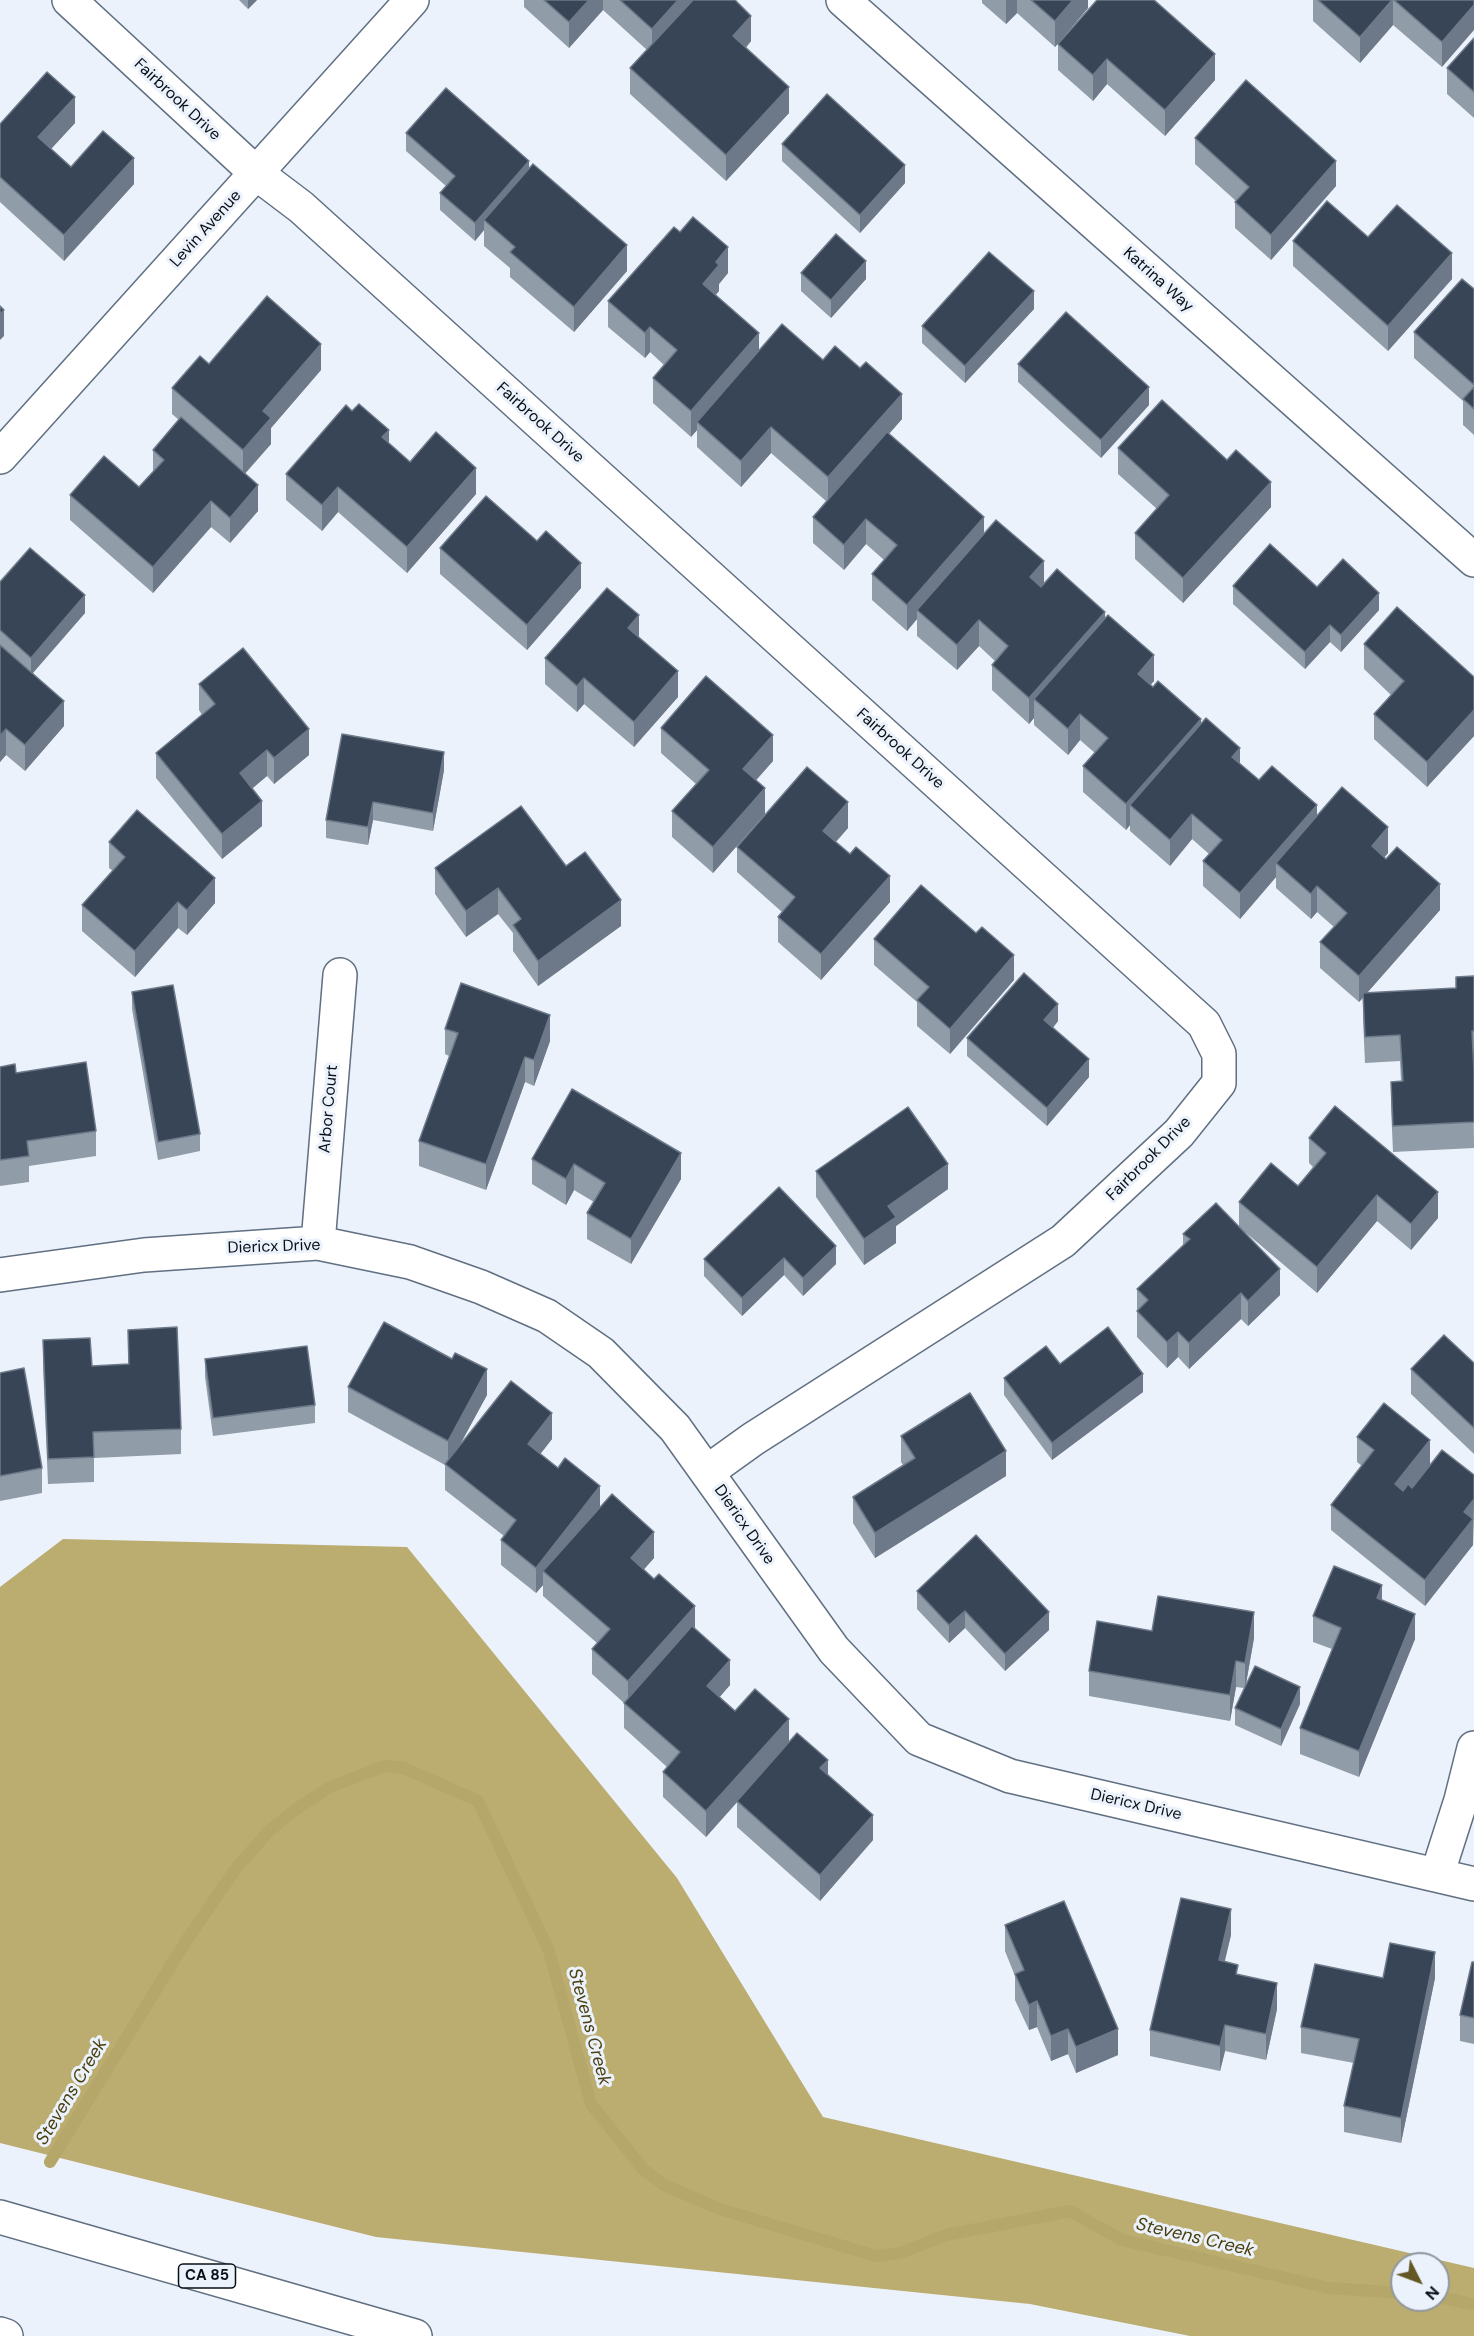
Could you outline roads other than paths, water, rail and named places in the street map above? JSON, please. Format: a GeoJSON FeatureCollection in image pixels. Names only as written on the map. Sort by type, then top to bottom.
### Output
{"type":"FeatureCollection","features":[{"type":"Feature","properties":{"kind":"main road","name":"Fairbrook Drive"},"geometry":{"type":"LineString","coordinates":[[69,0],[256,173],[301,207],[1204,1024],[1219,1054],[1219,1083],[1179,1133],[1063,1241],[753,1439],[707,1472]]}},
{"type":"Feature","properties":{"kind":"main road","name":"Levin Avenue"},"geometry":{"type":"LineString","coordinates":[[0,457],[412,0]]}},
{"type":"Feature","properties":{"kind":"main road","name":"Katrina Way"},"geometry":{"type":"LineString","coordinates":[[843,0],[1474,560]]}},
{"type":"Feature","properties":{"kind":"main road","name":"Arbor Court"},"geometry":{"type":"LineString","coordinates":[[318,1243],[340,975]]}},
{"type":"Feature","properties":{"kind":"main road","name":"Diericx Drive"},"geometry":{"type":"LineString","coordinates":[[0,1275],[144,1255],[318,1243],[410,1262],[481,1287],[547,1316],[601,1353],[675,1428],[834,1650],[919,1739],[1010,1776],[1474,1884]]}},
{"type":"Feature","properties":{"kind":"main road"},"geometry":{"type":"LineString","coordinates":[[1437,1875],[1461,1800],[1474,1748]]}},
{"type":"Feature","properties":{"kind":"main road","name":"CA 85"},"geometry":{"type":"LineString","coordinates":[[0,2217],[415,2336]]}},
{"type":"Feature","properties":{"kind":"main road"},"geometry":{"type":"LineString","coordinates":[[0,2334],[6,2336]]}},
{"type":"Feature","properties":{"kind":"waterway","name":"Stevens Creek"},"geometry":{"type":"LineString","coordinates":[[50,2162],[186,1941],[237,1867],[270,1830],[299,1807],[330,1787],[385,1766],[404,1768],[478,1801],[549,1951],[591,2104],[643,2169],[664,2185],[720,2209],[876,2256],[900,2253],[946,2235],[1070,2211],[1122,2240],[1329,2288],[1390,2292]]}},
{"type":"Feature","properties":{"kind":"waterway","name":"Stevens Creek"},"geometry":{"type":"LineString","coordinates":[[1450,2299],[1474,2304]]}}]}
